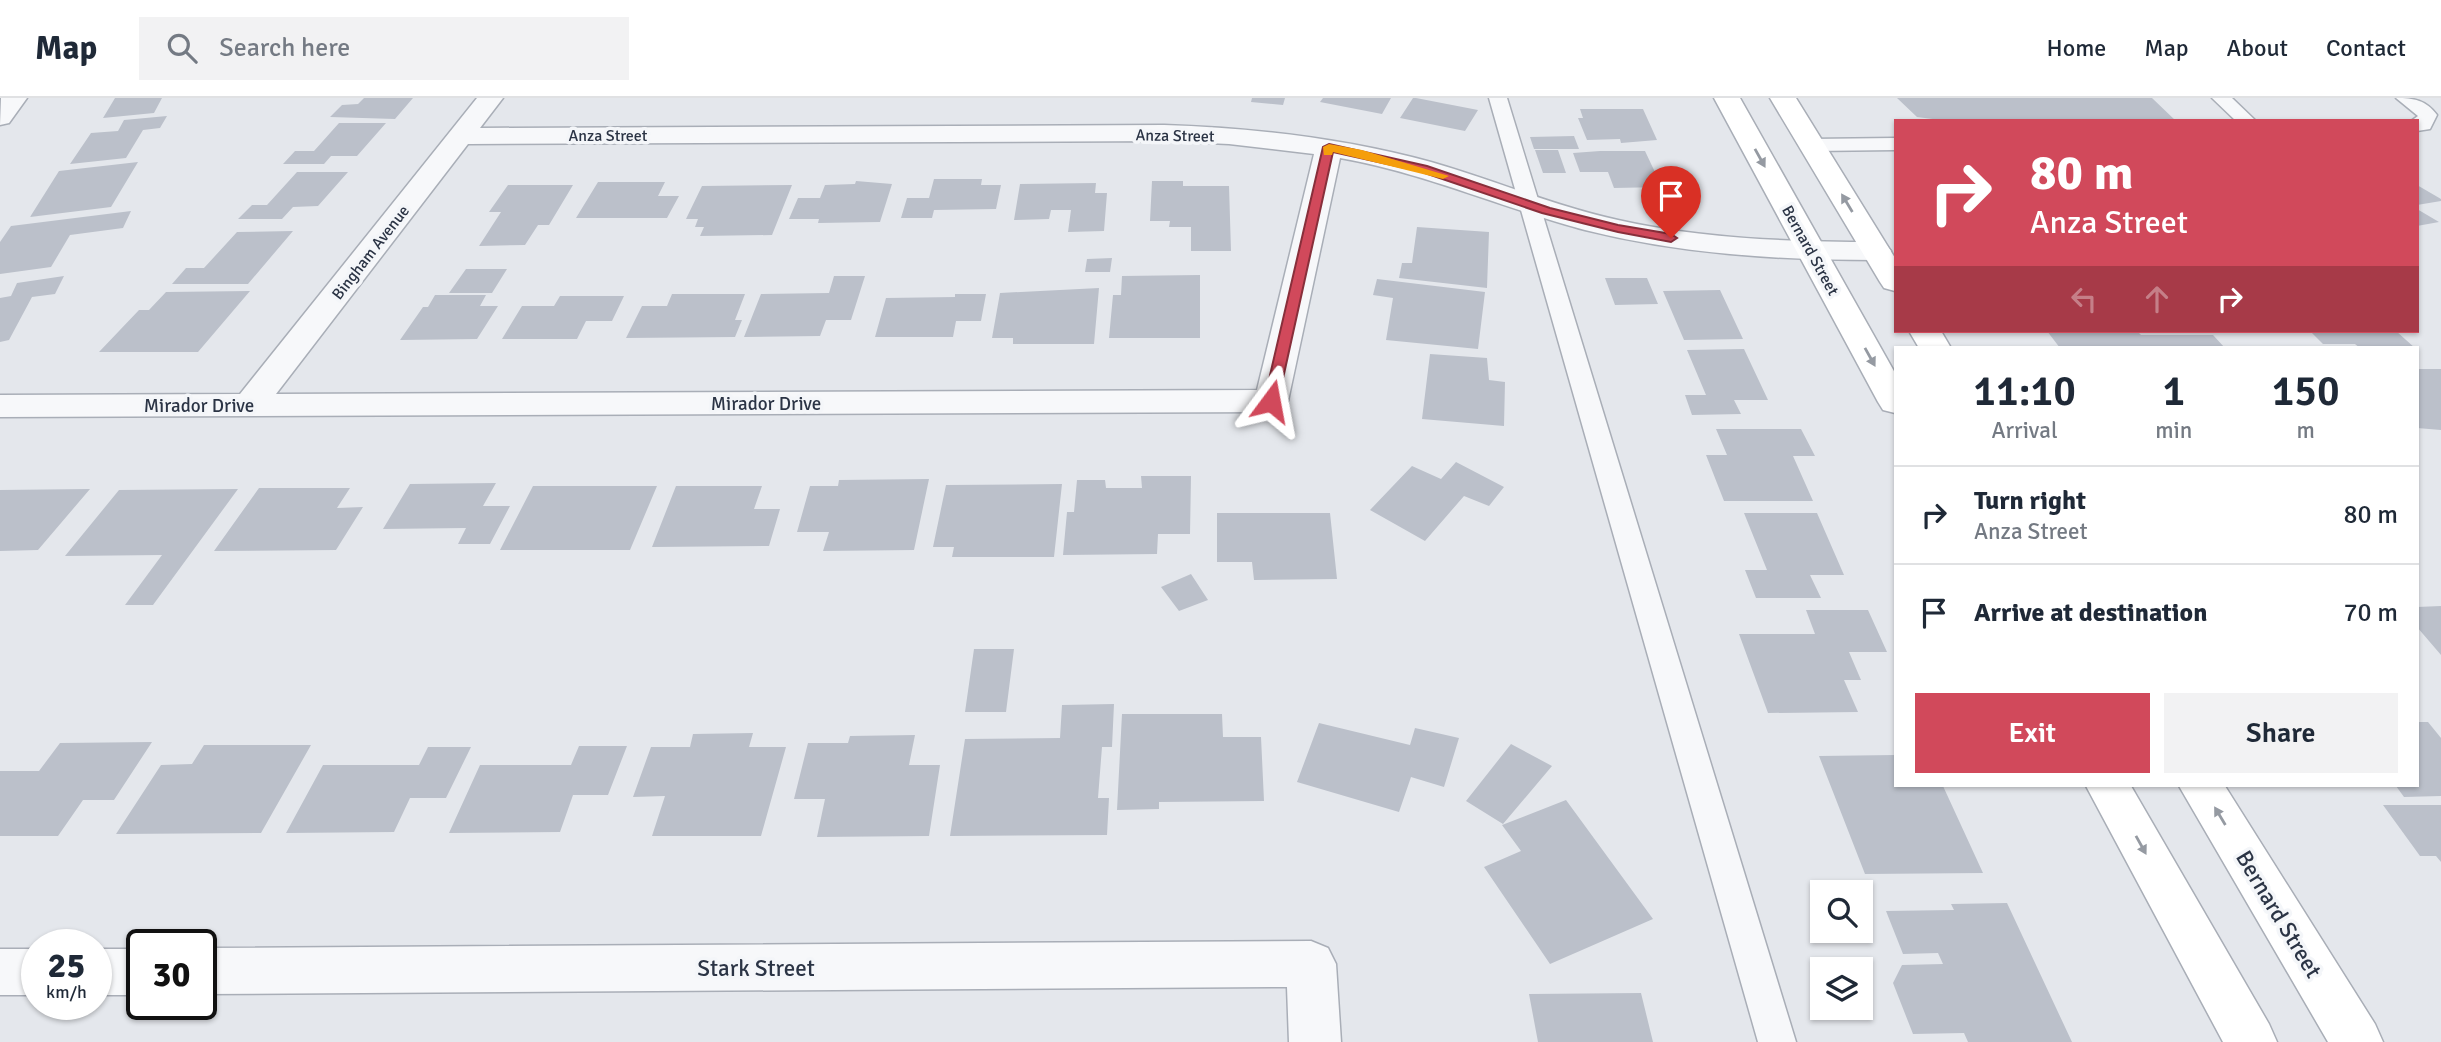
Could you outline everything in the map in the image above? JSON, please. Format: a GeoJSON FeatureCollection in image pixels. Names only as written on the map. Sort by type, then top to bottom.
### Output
{"type":"FeatureCollection","features":[{"type":"Feature","properties":{"kind":"street"},"geometry":{"type":"LineString","coordinates":[[0,117],[14,98]]}},
{"type":"Feature","properties":{"kind":"street","name":"Bingham Avenue"},"geometry":{"type":"LineString","coordinates":[[250,405],[490,98]]}},
{"type":"Feature","properties":{"kind":"street","name":"Bernard Street"},"geometry":{"type":"LineString","coordinates":[[1727,98],[1894,400]]}},
{"type":"Feature","properties":{"kind":"street"},"geometry":{"type":"LineString","coordinates":[[1783,98],[1894,280]]}},
{"type":"Feature","properties":{"kind":"street","name":"Anza Street"},"geometry":{"type":"LineString","coordinates":[[460,136],[1191,134],[1271,139],[1329,147],[1423,169],[1531,205],[1618,229],[1698,243],[1812,252],[1876,251]]}},
{"type":"Feature","properties":{"kind":"street","name":"Mirador Drive"},"geometry":{"type":"LineString","coordinates":[[0,406],[1271,401],[1329,147]]}},
{"type":"Feature","properties":{"kind":"street"},"geometry":{"type":"LineString","coordinates":[[2109,787],[2251,1042]]}},
{"type":"Feature","properties":{"kind":"street","name":"Bernard Street"},"geometry":{"type":"LineString","coordinates":[[2202,787],[2357,1042]]}},
{"type":"Feature","properties":{"kind":"street","name":"Stark Street"},"geometry":{"type":"LineString","coordinates":[[217,971],[1311,964],[1315,1042]]}},
{"type":"Feature","properties":{"kind":"street"},"geometry":{"type":"LineString","coordinates":[[0,972],[21,972]]}},
{"type":"Feature","properties":{"kind":"lane"},"geometry":{"type":"LineString","coordinates":[[1499,98],[1777,1042]]}},
{"type":"Feature","properties":{"kind":"lane"},"geometry":{"type":"LineString","coordinates":[[2221,98],[2245,119]]}},
{"type":"Feature","properties":{"kind":"lane"},"geometry":{"type":"LineString","coordinates":[[2405,98],[2428,115],[2423,125],[2419,125]]}},
{"type":"Feature","properties":{"kind":"lane"},"geometry":{"type":"LineString","coordinates":[[1812,145],[1894,144]]}},
{"type":"Feature","properties":{"kind":"building"},"geometry":{"type":"Polygon","coordinates":[[[115,98],[162,98],[154,113],[103,118],[115,98]]]}},
{"type":"Feature","properties":{"kind":"building"},"geometry":{"type":"Polygon","coordinates":[[[364,98],[413,98],[395,119],[330,117],[342,105],[358,104],[364,98]]]}},
{"type":"Feature","properties":{"kind":"building"},"geometry":{"type":"Polygon","coordinates":[[[1252,98],[1285,98],[1283,105],[1251,102],[1252,98]]]}},
{"type":"Feature","properties":{"kind":"building"},"geometry":{"type":"Polygon","coordinates":[[[1323,98],[1391,98],[1382,114],[1320,102],[1323,98]]]}},
{"type":"Feature","properties":{"kind":"building"},"geometry":{"type":"Polygon","coordinates":[[[1413,98],[1478,110],[1465,131],[1400,118],[1413,98]]]}},
{"type":"Feature","properties":{"kind":"building"},"geometry":{"type":"Polygon","coordinates":[[[1897,98],[2152,98],[2174,119],[1932,119],[1917,117],[1897,98]]]}},
{"type":"Feature","properties":{"kind":"building"},"geometry":{"type":"Polygon","coordinates":[[[1580,109],[1643,109],[1657,140],[1621,143],[1620,139],[1587,140],[1578,118],[1583,118],[1580,109]]]}},
{"type":"Feature","properties":{"kind":"building"},"geometry":{"type":"Polygon","coordinates":[[[167,116],[160,128],[143,130],[126,158],[70,164],[91,133],[118,131],[124,120],[167,116]]]}},
{"type":"Feature","properties":{"kind":"building"},"geometry":{"type":"Polygon","coordinates":[[[339,123],[386,123],[357,156],[331,156],[324,164],[283,164],[295,151],[314,151],[339,123]]]}},
{"type":"Feature","properties":{"kind":"building"},"geometry":{"type":"Polygon","coordinates":[[[1574,136],[1579,149],[1534,149],[1530,137],[1574,136]]]}},
{"type":"Feature","properties":{"kind":"building"},"geometry":{"type":"Polygon","coordinates":[[[1535,150],[1558,150],[1566,173],[1543,173],[1535,150]]]}},
{"type":"Feature","properties":{"kind":"building"},"geometry":{"type":"Polygon","coordinates":[[[1645,151],[1662,187],[1614,188],[1608,172],[1580,172],[1573,153],[1645,151]]]}},
{"type":"Feature","properties":{"kind":"building"},"geometry":{"type":"Polygon","coordinates":[[[138,162],[111,207],[30,217],[59,171],[138,162]]]}},
{"type":"Feature","properties":{"kind":"building"},"geometry":{"type":"Polygon","coordinates":[[[297,172],[348,172],[318,206],[293,207],[282,219],[238,219],[252,205],[267,205],[297,172]]]}},
{"type":"Feature","properties":{"kind":"building"},"geometry":{"type":"Polygon","coordinates":[[[934,179],[982,179],[981,185],[1001,185],[996,209],[934,210],[932,218],[901,218],[907,198],[929,198],[934,179]]]}},
{"type":"Feature","properties":{"kind":"building"},"geometry":{"type":"Polygon","coordinates":[[[856,181],[892,184],[880,222],[818,223],[819,219],[789,219],[798,198],[820,198],[825,185],[855,184],[856,181]]]}},
{"type":"Feature","properties":{"kind":"building"},"geometry":{"type":"Polygon","coordinates":[[[1152,181],[1183,181],[1183,186],[1229,186],[1231,251],[1191,251],[1191,227],[1169,227],[1170,221],[1150,221],[1152,181]]]}},
{"type":"Feature","properties":{"kind":"building"},"geometry":{"type":"Polygon","coordinates":[[[598,182],[665,182],[658,196],[679,196],[667,218],[576,218],[598,182]]]}},
{"type":"Feature","properties":{"kind":"building"},"geometry":{"type":"Polygon","coordinates":[[[1096,183],[1095,193],[1107,193],[1104,231],[1068,232],[1071,210],[1051,210],[1049,219],[1014,220],[1020,184],[1096,183]]]}},
{"type":"Feature","properties":{"kind":"building"},"geometry":{"type":"Polygon","coordinates":[[[508,185],[573,185],[549,225],[538,225],[525,245],[479,246],[501,212],[489,212],[508,185]]]}},
{"type":"Feature","properties":{"kind":"building"},"geometry":{"type":"Polygon","coordinates":[[[792,185],[772,235],[700,236],[704,227],[695,227],[698,219],[686,219],[702,186],[792,185]]]}},
{"type":"Feature","properties":{"kind":"building"},"geometry":{"type":"Polygon","coordinates":[[[2419,186],[2441,199],[2419,205],[2419,186]]]}},
{"type":"Feature","properties":{"kind":"building"},"geometry":{"type":"Polygon","coordinates":[[[2419,210],[2439,222],[2419,226],[2419,210]]]}},
{"type":"Feature","properties":{"kind":"building"},"geometry":{"type":"Polygon","coordinates":[[[131,211],[123,228],[70,235],[51,267],[0,274],[0,242],[11,226],[131,211]]]}},
{"type":"Feature","properties":{"kind":"building"},"geometry":{"type":"Polygon","coordinates":[[[1417,227],[1489,232],[1487,288],[1399,278],[1402,263],[1412,263],[1417,227]]]}},
{"type":"Feature","properties":{"kind":"building"},"geometry":{"type":"Polygon","coordinates":[[[293,231],[248,284],[172,284],[186,268],[204,268],[237,232],[293,231]]]}},
{"type":"Feature","properties":{"kind":"building"},"geometry":{"type":"Polygon","coordinates":[[[1112,258],[1110,272],[1085,272],[1087,259],[1112,258]]]}},
{"type":"Feature","properties":{"kind":"building"},"geometry":{"type":"Polygon","coordinates":[[[466,269],[507,269],[492,293],[449,293],[466,269]]]}},
{"type":"Feature","properties":{"kind":"building"},"geometry":{"type":"Polygon","coordinates":[[[1200,275],[1200,338],[1109,338],[1113,295],[1121,295],[1122,276],[1200,275]]]}},
{"type":"Feature","properties":{"kind":"building"},"geometry":{"type":"Polygon","coordinates":[[[64,276],[55,294],[32,297],[9,340],[0,342],[0,298],[11,296],[17,283],[64,276]]]}},
{"type":"Feature","properties":{"kind":"building"},"geometry":{"type":"Polygon","coordinates":[[[834,276],[865,276],[851,320],[826,320],[820,336],[744,337],[761,294],[829,293],[834,276]]]}},
{"type":"Feature","properties":{"kind":"building"},"geometry":{"type":"Polygon","coordinates":[[[1605,278],[1647,278],[1658,304],[1615,305],[1605,278]]]}},
{"type":"Feature","properties":{"kind":"building"},"geometry":{"type":"Polygon","coordinates":[[[1377,279],[1485,292],[1478,349],[1386,340],[1393,298],[1373,295],[1377,279]]]}},
{"type":"Feature","properties":{"kind":"building"},"geometry":{"type":"Polygon","coordinates":[[[1099,288],[1094,344],[1013,344],[1013,338],[992,338],[1000,293],[1099,288]]]}},
{"type":"Feature","properties":{"kind":"building"},"geometry":{"type":"Polygon","coordinates":[[[1720,290],[1743,339],[1684,340],[1663,291],[1720,290]]]}},
{"type":"Feature","properties":{"kind":"building"},"geometry":{"type":"Polygon","coordinates":[[[250,291],[198,352],[99,352],[139,310],[149,310],[166,292],[250,291]]]}},
{"type":"Feature","properties":{"kind":"building"},"geometry":{"type":"Polygon","coordinates":[[[672,294],[745,294],[735,320],[742,320],[735,337],[626,338],[642,306],[667,306],[672,294]]]}},
{"type":"Feature","properties":{"kind":"building"},"geometry":{"type":"Polygon","coordinates":[[[955,294],[986,294],[981,321],[956,321],[953,337],[875,337],[886,298],[955,297],[955,294]]]}},
{"type":"Feature","properties":{"kind":"building"},"geometry":{"type":"Polygon","coordinates":[[[435,295],[486,295],[480,306],[498,306],[477,339],[400,340],[423,307],[428,307],[435,295]]]}},
{"type":"Feature","properties":{"kind":"building"},"geometry":{"type":"Polygon","coordinates":[[[560,296],[624,296],[612,321],[586,321],[577,339],[502,339],[522,306],[554,306],[560,296]]]}},
{"type":"Feature","properties":{"kind":"building"},"geometry":{"type":"Polygon","coordinates":[[[2049,333],[2213,335],[2223,346],[2058,346],[2049,333]]]}},
{"type":"Feature","properties":{"kind":"building"},"geometry":{"type":"Polygon","coordinates":[[[2312,333],[2398,333],[2413,346],[2358,346],[2323,344],[2312,333]]]}},
{"type":"Feature","properties":{"kind":"building"},"geometry":{"type":"Polygon","coordinates":[[[1744,349],[1768,400],[1734,400],[1741,414],[1692,415],[1685,395],[1706,395],[1687,350],[1744,349]]]}},
{"type":"Feature","properties":{"kind":"building"},"geometry":{"type":"Polygon","coordinates":[[[1430,354],[1487,358],[1489,380],[1505,382],[1504,426],[1422,419],[1430,354]]]}},
{"type":"Feature","properties":{"kind":"building"},"geometry":{"type":"Polygon","coordinates":[[[2419,369],[2441,369],[2441,430],[2419,428],[2419,369]]]}},
{"type":"Feature","properties":{"kind":"building"},"geometry":{"type":"Polygon","coordinates":[[[1716,429],[1801,429],[1815,456],[1793,456],[1813,501],[1724,501],[1706,455],[1727,455],[1716,429]]]}},
{"type":"Feature","properties":{"kind":"building"},"geometry":{"type":"Polygon","coordinates":[[[1456,462],[1504,487],[1489,506],[1464,496],[1425,541],[1370,510],[1412,466],[1441,479],[1456,462]]]}},
{"type":"Feature","properties":{"kind":"building"},"geometry":{"type":"Polygon","coordinates":[[[1141,476],[1191,476],[1190,534],[1158,534],[1157,554],[1063,555],[1067,512],[1074,512],[1077,480],[1105,480],[1106,488],[1142,488],[1141,476]]]}},
{"type":"Feature","properties":{"kind":"building"},"geometry":{"type":"Polygon","coordinates":[[[929,479],[914,550],[823,551],[829,532],[797,532],[810,486],[838,486],[839,480],[929,479]]]}},
{"type":"Feature","properties":{"kind":"building"},"geometry":{"type":"Polygon","coordinates":[[[496,483],[483,506],[510,506],[490,544],[458,544],[466,528],[383,529],[410,484],[496,483]]]}},
{"type":"Feature","properties":{"kind":"building"},"geometry":{"type":"Polygon","coordinates":[[[1062,484],[1054,557],[952,557],[954,547],[933,547],[946,485],[1062,484]]]}},
{"type":"Feature","properties":{"kind":"building"},"geometry":{"type":"Polygon","coordinates":[[[533,486],[657,486],[630,550],[500,550],[533,486]]]}},
{"type":"Feature","properties":{"kind":"building"},"geometry":{"type":"Polygon","coordinates":[[[676,486],[762,486],[754,509],[780,509],[769,546],[652,547],[676,486]]]}},
{"type":"Feature","properties":{"kind":"building"},"geometry":{"type":"Polygon","coordinates":[[[259,488],[350,488],[337,508],[363,507],[336,550],[214,551],[259,488]]]}},
{"type":"Feature","properties":{"kind":"building"},"geometry":{"type":"Polygon","coordinates":[[[90,489],[38,550],[0,551],[0,490],[90,489]]]}},
{"type":"Feature","properties":{"kind":"building"},"geometry":{"type":"Polygon","coordinates":[[[238,489],[153,605],[125,605],[162,555],[65,556],[119,490],[238,489]]]}},
{"type":"Feature","properties":{"kind":"building"},"geometry":{"type":"Polygon","coordinates":[[[1217,513],[1330,513],[1337,579],[1254,580],[1252,562],[1217,562],[1217,513]]]}},
{"type":"Feature","properties":{"kind":"building"},"geometry":{"type":"Polygon","coordinates":[[[1744,513],[1817,513],[1844,575],[1810,575],[1821,598],[1756,598],[1745,570],[1767,570],[1744,513]]]}},
{"type":"Feature","properties":{"kind":"building"},"geometry":{"type":"Polygon","coordinates":[[[1191,574],[1208,600],[1179,611],[1161,587],[1191,574]]]}},
{"type":"Feature","properties":{"kind":"building"},"geometry":{"type":"Polygon","coordinates":[[[2441,606],[2441,655],[2419,629],[2419,607],[2441,606]]]}},
{"type":"Feature","properties":{"kind":"building"},"geometry":{"type":"Polygon","coordinates":[[[1806,610],[1868,610],[1887,652],[1849,652],[1861,680],[1844,680],[1858,712],[1768,713],[1739,634],[1815,634],[1806,610]]]}},
{"type":"Feature","properties":{"kind":"building"},"geometry":{"type":"Polygon","coordinates":[[[974,649],[1014,649],[1006,712],[965,712],[974,649]]]}},
{"type":"Feature","properties":{"kind":"building"},"geometry":{"type":"Polygon","coordinates":[[[1114,704],[1112,747],[1102,747],[1098,798],[1109,798],[1107,835],[950,836],[965,739],[1060,738],[1062,705],[1114,704]]]}},
{"type":"Feature","properties":{"kind":"building"},"geometry":{"type":"Polygon","coordinates":[[[1122,714],[1222,714],[1223,737],[1261,737],[1264,801],[1159,802],[1159,809],[1117,810],[1122,714]]]}},
{"type":"Feature","properties":{"kind":"building"},"geometry":{"type":"Polygon","coordinates":[[[2419,722],[2428,722],[2441,738],[2441,796],[2404,797],[2397,787],[2419,787],[2419,722]]]}},
{"type":"Feature","properties":{"kind":"building"},"geometry":{"type":"Polygon","coordinates":[[[1319,723],[1410,745],[1415,728],[1459,738],[1444,787],[1411,777],[1399,812],[1297,782],[1319,723]]]}},
{"type":"Feature","properties":{"kind":"building"},"geometry":{"type":"Polygon","coordinates":[[[753,733],[749,747],[786,747],[761,836],[652,836],[665,796],[633,797],[651,747],[690,747],[693,734],[753,733]]]}},
{"type":"Feature","properties":{"kind":"building"},"geometry":{"type":"Polygon","coordinates":[[[915,735],[909,765],[940,765],[929,836],[817,837],[825,799],[794,799],[808,743],[848,743],[850,736],[915,735]]]}},
{"type":"Feature","properties":{"kind":"building"},"geometry":{"type":"Polygon","coordinates":[[[152,742],[114,800],[83,800],[58,836],[0,836],[0,771],[39,771],[60,743],[152,742]]]}},
{"type":"Feature","properties":{"kind":"building"},"geometry":{"type":"Polygon","coordinates":[[[1511,744],[1552,766],[1503,824],[1466,801],[1511,744]]]}},
{"type":"Feature","properties":{"kind":"building"},"geometry":{"type":"Polygon","coordinates":[[[204,745],[311,745],[261,833],[116,834],[161,765],[192,764],[204,745]]]}},
{"type":"Feature","properties":{"kind":"building"},"geometry":{"type":"Polygon","coordinates":[[[579,746],[627,746],[608,795],[573,795],[560,832],[449,833],[480,765],[571,765],[579,746]]]}},
{"type":"Feature","properties":{"kind":"building"},"geometry":{"type":"Polygon","coordinates":[[[428,747],[471,747],[446,798],[410,798],[394,832],[286,833],[323,765],[419,765],[428,747]]]}},
{"type":"Feature","properties":{"kind":"building"},"geometry":{"type":"Polygon","coordinates":[[[1894,755],[1894,787],[1943,787],[1983,873],[1865,874],[1819,756],[1894,755]]]}},
{"type":"Feature","properties":{"kind":"building"},"geometry":{"type":"Polygon","coordinates":[[[1566,800],[1653,919],[1550,964],[1484,867],[1521,851],[1502,825],[1566,800]]]}},
{"type":"Feature","properties":{"kind":"building"},"geometry":{"type":"Polygon","coordinates":[[[2383,805],[2441,805],[2441,862],[2436,856],[2420,856],[2383,805]]]}},
{"type":"Feature","properties":{"kind":"building"},"geometry":{"type":"Polygon","coordinates":[[[2007,903],[2072,1042],[1968,1042],[1964,1033],[1913,1034],[1893,983],[1902,965],[1943,964],[1938,953],[1903,954],[1886,911],[1954,910],[1951,904],[2007,903]]]}},
{"type":"Feature","properties":{"kind":"building"},"geometry":{"type":"Polygon","coordinates":[[[1641,993],[1653,1042],[1538,1042],[1529,994],[1641,993]]]}},
{"type":"Feature","properties":{"kind":"slow traffic"},"geometry":{"type":"LineString","coordinates":[[1328,152],[1329,147],[1358,153],[1443,176]]}},
{"type":"Feature","properties":{"kind":"route"},"geometry":{"type":"LineString","coordinates":[[1271,401],[1329,147],[1423,169],[1546,210],[1618,229],[1671,238]]}}]}
